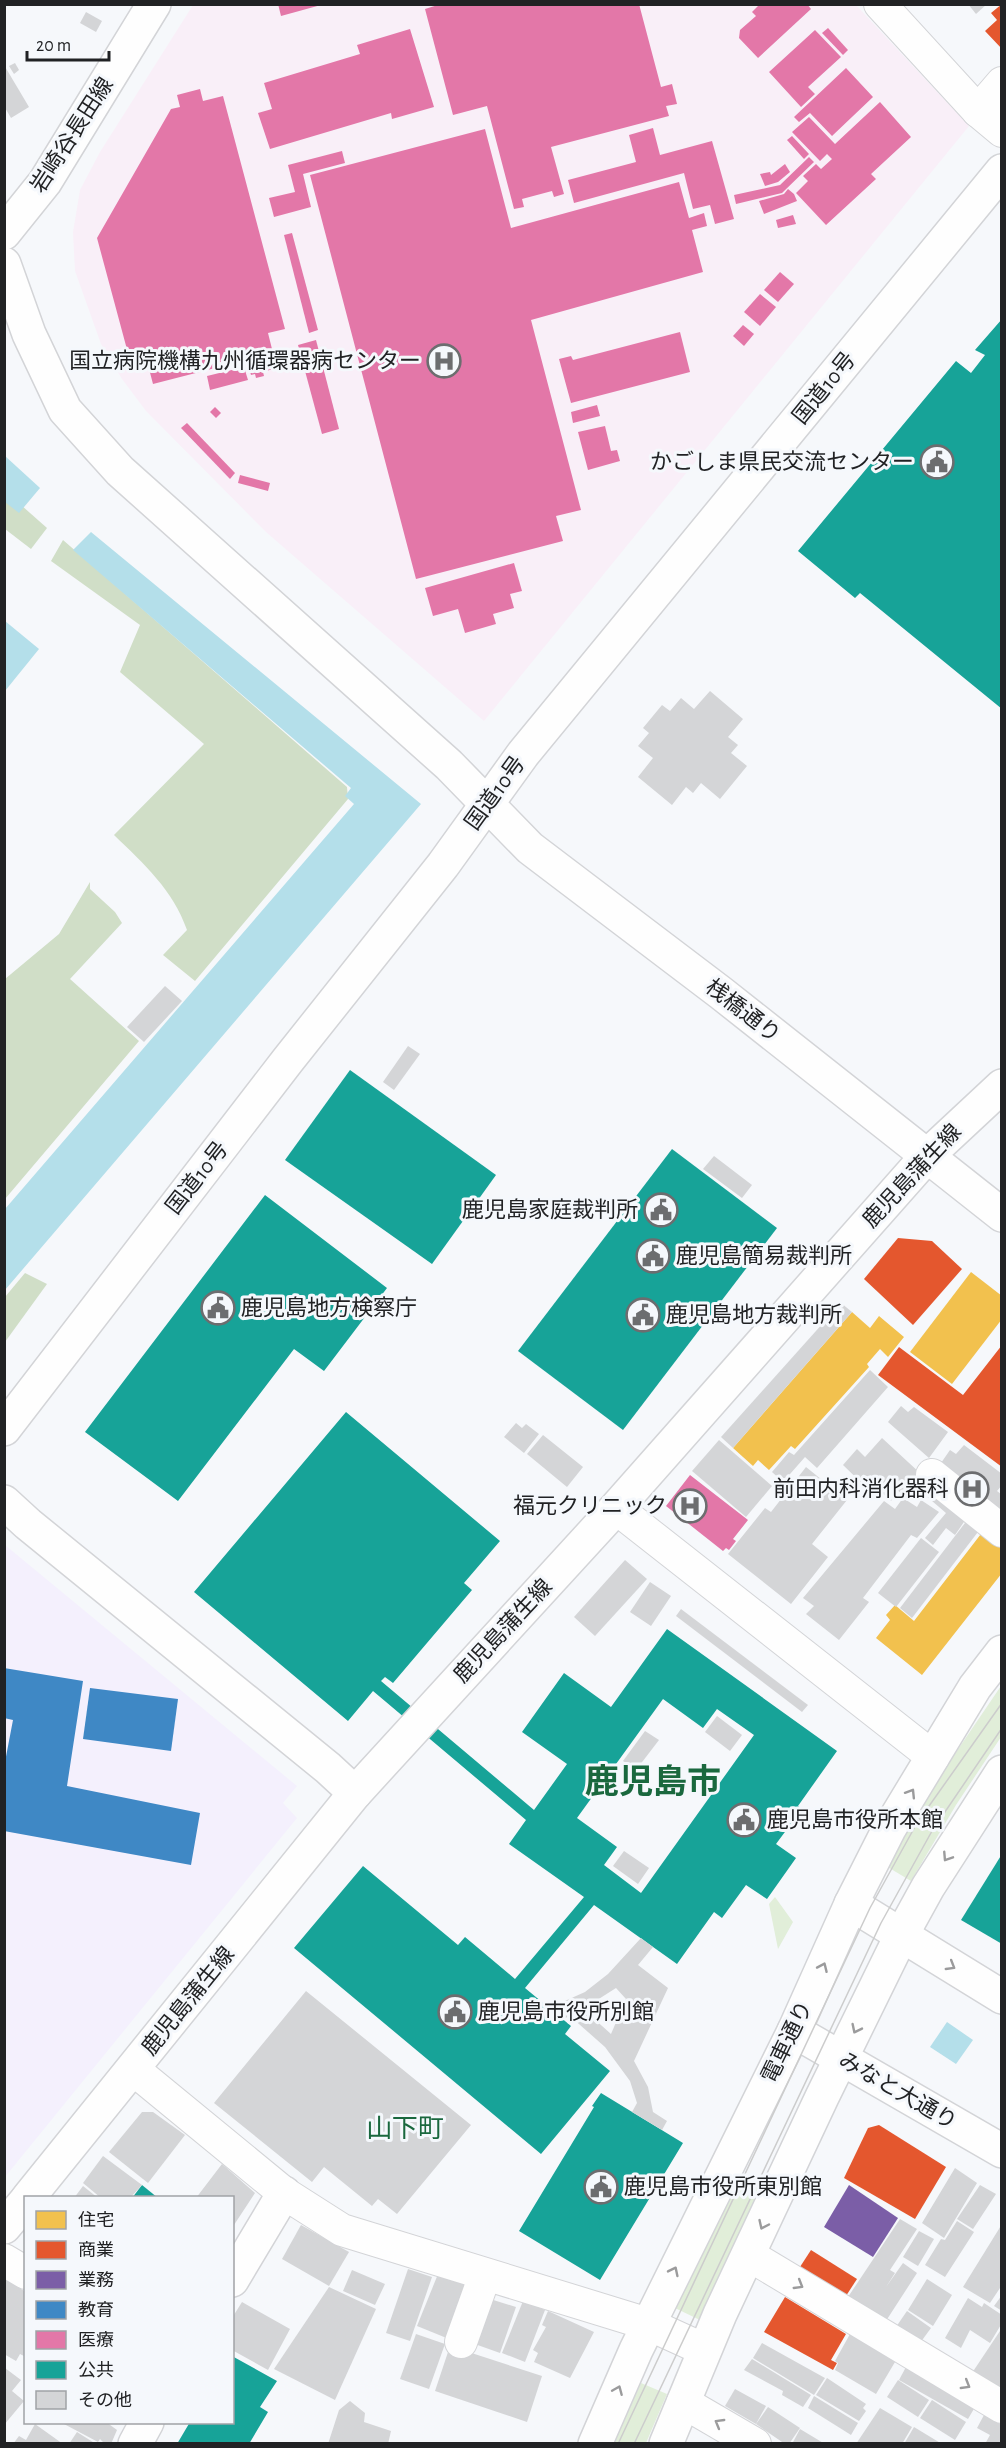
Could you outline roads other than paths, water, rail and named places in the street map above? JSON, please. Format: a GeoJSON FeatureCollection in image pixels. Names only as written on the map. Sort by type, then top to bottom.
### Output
{"type":"FeatureCollection","features":[{"type":"Feature","properties":{"kind":"main road","name":"岩崎谷長田線"},"geometry":{"type":"LineString","coordinates":[[4,232],[45,182],[151,6]]}},
{"type":"Feature","properties":{"kind":"main road","name":"国道10号"},"geometry":{"type":"LineString","coordinates":[[4,1429],[288,1060],[443,865],[529,747],[1002,171]]}},
{"type":"Feature","properties":{"kind":"main road","name":"桟橋通り"},"geometry":{"type":"LineString","coordinates":[[4,264],[29,334],[65,410],[120,471],[449,765],[544,859],[721,993],[1002,1215]]}},
{"type":"Feature","properties":{"kind":"main road","name":"鹿児島蒲生線"},"geometry":{"type":"LineString","coordinates":[[30,2196],[355,1793],[616,1508],[928,1155],[1002,1086]]}},
{"type":"Feature","properties":{"kind":"main road"},"geometry":{"type":"LineString","coordinates":[[4,1502],[328,1768],[355,1793]]}},
{"type":"Feature","properties":{"kind":"main road","name":"電車通り"},"geometry":{"type":"LineString","coordinates":[[595,2444],[648,2324],[794,2031],[851,1904],[889,1829],[975,1687],[1002,1652]]}},
{"type":"Feature","properties":{"kind":"main road"},"geometry":{"type":"LineString","coordinates":[[666,2444],[705,2350],[841,2058],[901,1936],[928,1887],[1002,1772]]}},
{"type":"Feature","properties":{"kind":"main road"},"geometry":{"type":"LineString","coordinates":[[851,1904],[1002,1997]]}},
{"type":"Feature","properties":{"kind":"main road","name":"みなと大通り"},"geometry":{"type":"LineString","coordinates":[[794,2031],[1002,2151]]}},
{"type":"Feature","properties":{"kind":"main road"},"geometry":{"type":"LineString","coordinates":[[234,2277],[284,2193]]}},
{"type":"Feature","properties":{"kind":"main road"},"geometry":{"type":"LineString","coordinates":[[4,2227],[24,2203]]}},
{"type":"Feature","properties":{"kind":"main road"},"geometry":{"type":"LineString","coordinates":[[135,2444],[146,2424]]}},
{"type":"Feature","properties":{"kind":"street"},"geometry":{"type":"LineString","coordinates":[[880,4],[978,111],[1002,131]]}},
{"type":"Feature","properties":{"kind":"street"},"geometry":{"type":"LineString","coordinates":[[978,111],[1002,83]]}},
{"type":"Feature","properties":{"kind":"street"},"geometry":{"type":"LineString","coordinates":[[932,1475],[1002,1531]]}},
{"type":"Feature","properties":{"kind":"street"},"geometry":{"type":"LineString","coordinates":[[616,1508],[933,1757]]}},
{"type":"Feature","properties":{"kind":"street"},"geometry":{"type":"LineString","coordinates":[[133,2069],[284,2193],[342,2230],[648,2324],[705,2350]]}},
{"type":"Feature","properties":{"kind":"street"},"geometry":{"type":"LineString","coordinates":[[749,2255],[1002,2407]]}},
{"type":"Feature","properties":{"kind":"street"},"geometry":{"type":"LineString","coordinates":[[4,2260],[24,2272]]}},
{"type":"Feature","properties":{"kind":"street"},"geometry":{"type":"LineString","coordinates":[[461,2342],[485,2275]]}},
{"type":"Feature","properties":{"kind":"street"},"geometry":{"type":"LineString","coordinates":[[683,2402],[755,2444]]}},
{"type":"Feature","properties":{"kind":"water"},"geometry":{"type":"Polygon","coordinates":[[[5,456],[40,488],[19,513],[5,502],[5,456]]]}},
{"type":"Feature","properties":{"kind":"water"},"geometry":{"type":"Polygon","coordinates":[[[91,532],[421,804],[5,1290],[5,1209],[354,804],[345,796],[351,788],[73,550],[91,532]]]}},
{"type":"Feature","properties":{"kind":"water"},"geometry":{"type":"Polygon","coordinates":[[[5,621],[39,649],[5,691],[5,621]]]}},
{"type":"Feature","properties":{"kind":"water"},"geometry":{"type":"Polygon","coordinates":[[[947,2022],[973,2040],[956,2064],[930,2047],[947,2022]]]}},
{"type":"Feature","properties":{"kind":"tram line"},"geometry":{"type":"LineString","coordinates":[[618,2444],[870,1908],[917,1823],[1002,1703]]}},
{"type":"Feature","properties":{"kind":"tram line"},"geometry":{"type":"LineString","coordinates":[[634,2444],[881,1923],[932,1831],[1002,1728]]}},
{"type":"Feature","properties":{"kind":"place","name":"国立病院機構九州循環器病センター"},"geometry":{"type":"Point","coordinates":[444,361]}},
{"type":"Feature","properties":{"kind":"place","name":"かごしま県民交流センター"},"geometry":{"type":"Point","coordinates":[937,462]}},
{"type":"Feature","properties":{"kind":"place","name":"鹿児島家庭裁判所"},"geometry":{"type":"Point","coordinates":[661,1210]}},
{"type":"Feature","properties":{"kind":"place","name":"鹿児島簡易裁判所"},"geometry":{"type":"Point","coordinates":[653,1256]}},
{"type":"Feature","properties":{"kind":"place","name":"鹿児島地方検察庁"},"geometry":{"type":"Point","coordinates":[218,1308]}},
{"type":"Feature","properties":{"kind":"place","name":"鹿児島地方裁判所"},"geometry":{"type":"Point","coordinates":[643,1315]}},
{"type":"Feature","properties":{"kind":"place","name":"前田内科消化器科"},"geometry":{"type":"Point","coordinates":[972,1489]}},
{"type":"Feature","properties":{"kind":"place","name":"福元クリニック"},"geometry":{"type":"Point","coordinates":[690,1506]}},
{"type":"Feature","properties":{"kind":"place","name":"鹿児島市役所本館"},"geometry":{"type":"Point","coordinates":[744,1820]}},
{"type":"Feature","properties":{"kind":"place","name":"鹿児島市役所別館"},"geometry":{"type":"Point","coordinates":[455,2012]}},
{"type":"Feature","properties":{"kind":"place","name":"鹿児島市役所東別館"},"geometry":{"type":"Point","coordinates":[601,2187]}},
{"type":"Feature","properties":{"kind":"district","name":"鹿児島市"},"geometry":{"type":"Point","coordinates":[653,1783]}},
{"type":"Feature","properties":{"kind":"district","name":"山下町"},"geometry":{"type":"Point","coordinates":[405,2129]}}]}
